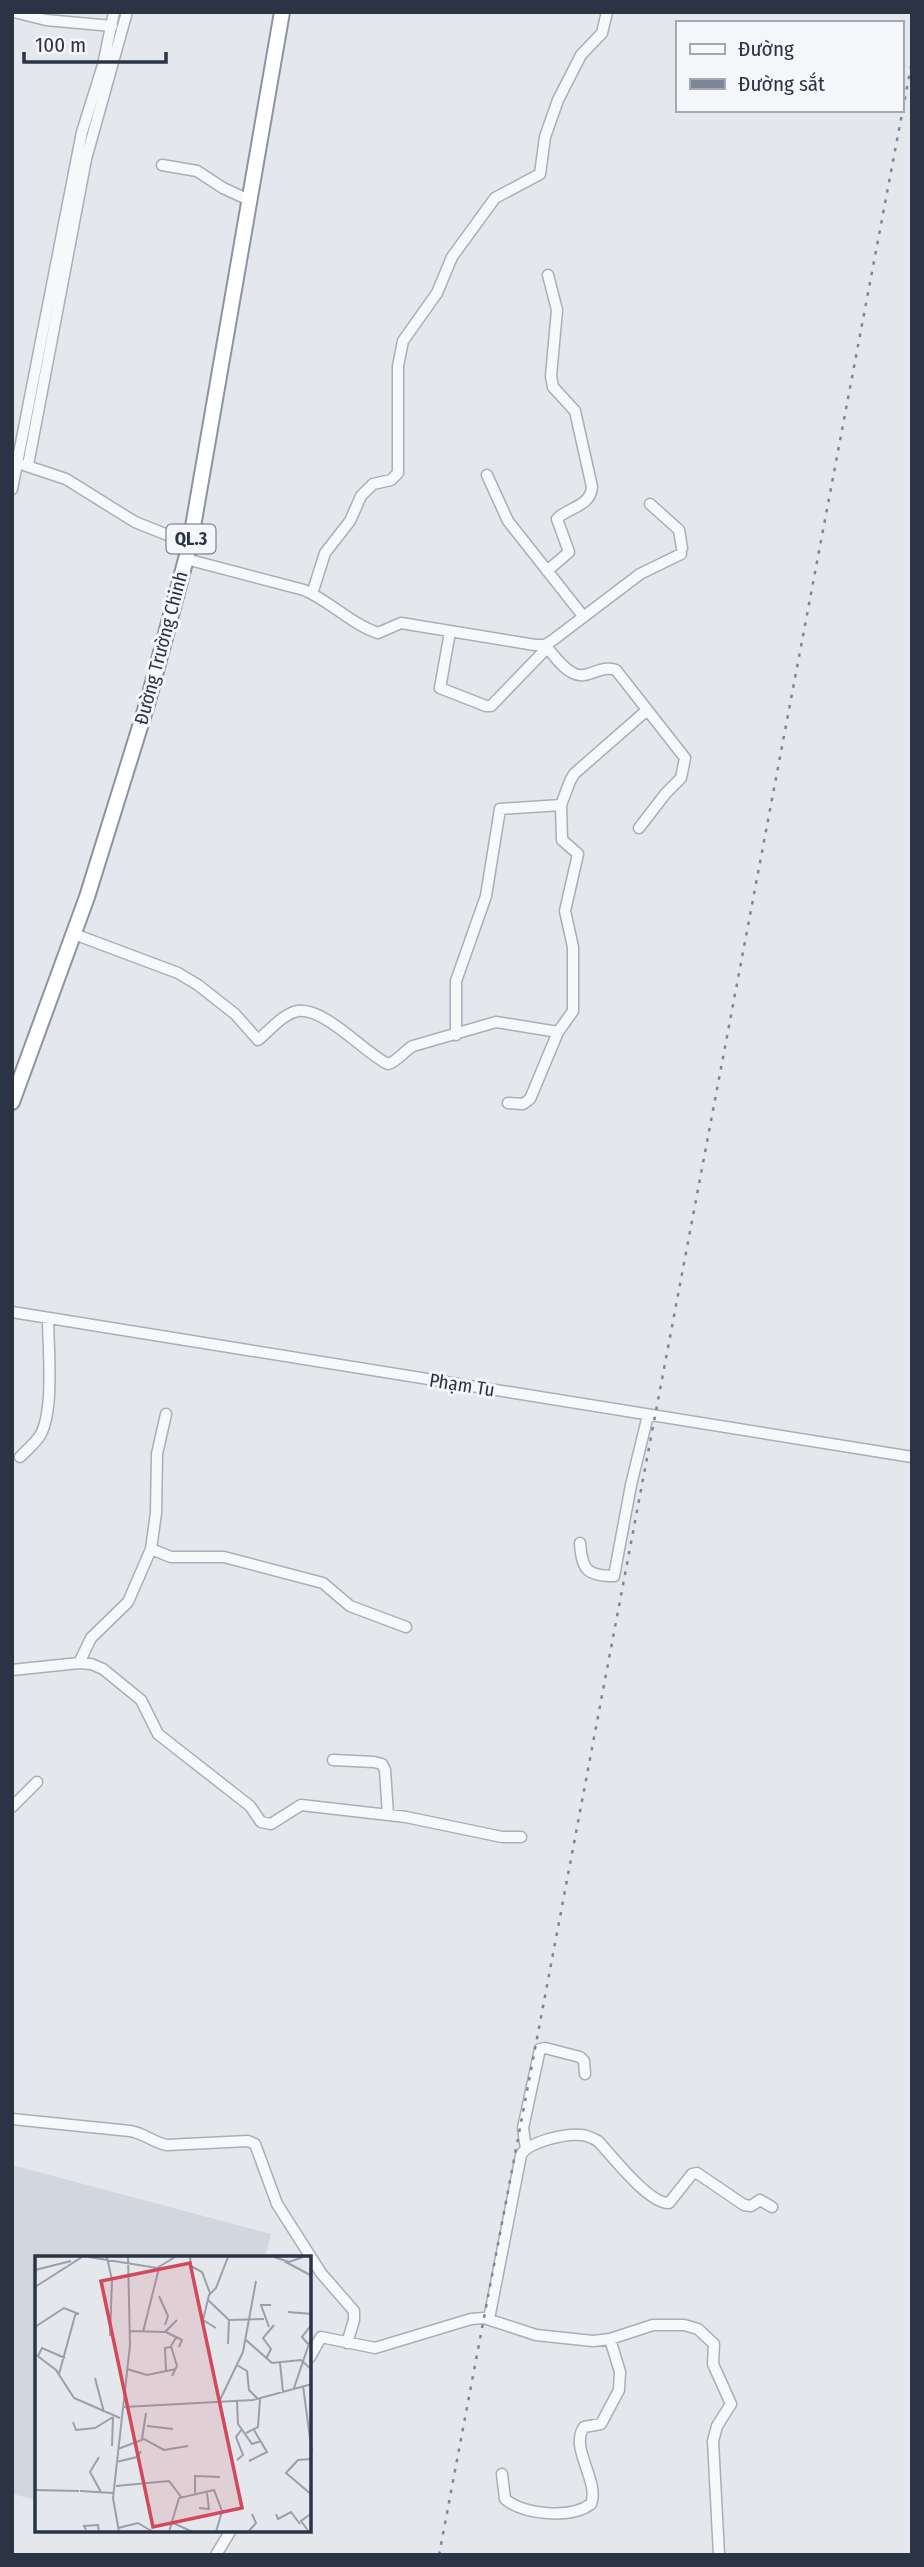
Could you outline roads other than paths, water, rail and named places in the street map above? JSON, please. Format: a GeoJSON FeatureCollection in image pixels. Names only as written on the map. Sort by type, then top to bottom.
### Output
{"type":"FeatureCollection","features":[{"type":"Feature","properties":{"kind":"highway","name":"Đường Trường Chinh"},"geometry":{"type":"LineString","coordinates":[[12,1102],[74,934],[148,701],[190,544],[282,12]]}},
{"type":"Feature","properties":{"kind":"street"},"geometry":{"type":"LineString","coordinates":[[14,12],[46,20],[112,26]]}},
{"type":"Feature","properties":{"kind":"street"},"geometry":{"type":"LineString","coordinates":[[12,489],[23,464],[82,132],[103,65],[114,12]]}},
{"type":"Feature","properties":{"kind":"street"},"geometry":{"type":"LineString","coordinates":[[54,293],[86,159],[127,12]]}},
{"type":"Feature","properties":{"kind":"street"},"geometry":{"type":"LineString","coordinates":[[312,593],[325,553],[350,521],[361,496],[373,484],[391,480],[398,472],[398,366],[403,341],[437,293],[452,257],[495,198],[540,174],[545,137],[558,100],[581,55],[601,33],[607,12]]}},
{"type":"Feature","properties":{"kind":"street"},"geometry":{"type":"LineString","coordinates":[[162,165],[197,171],[249,201]]}},
{"type":"Feature","properties":{"kind":"street"},"geometry":{"type":"LineString","coordinates":[[547,571],[569,552],[557,519],[591,497],[592,487],[575,411],[553,387],[551,376],[557,310],[548,275]]}},
{"type":"Feature","properties":{"kind":"street"},"geometry":{"type":"LineString","coordinates":[[23,464],[66,479],[135,522],[190,544]]}},
{"type":"Feature","properties":{"kind":"street"},"geometry":{"type":"LineString","coordinates":[[487,475],[508,521],[583,616]]}},
{"type":"Feature","properties":{"kind":"street"},"geometry":{"type":"LineString","coordinates":[[450,632],[440,688],[488,706],[509,689],[546,647],[583,616],[639,574],[681,551],[682,535],[679,530],[650,503]]}},
{"type":"Feature","properties":{"kind":"street"},"geometry":{"type":"LineString","coordinates":[[186,559],[312,593],[356,622],[379,633],[401,623],[546,647],[577,675],[603,668],[616,670],[685,758],[681,778],[639,828]]}},
{"type":"Feature","properties":{"kind":"street"},"geometry":{"type":"LineString","coordinates":[[509,1103],[523,1104],[530,1099],[558,1032],[573,1011],[573,947],[565,911],[578,859],[576,850],[562,840],[561,805],[575,774],[646,711]]}},
{"type":"Feature","properties":{"kind":"street"},"geometry":{"type":"LineString","coordinates":[[456,1035],[456,981],[486,896],[500,809],[561,805]]}},
{"type":"Feature","properties":{"kind":"street"},"geometry":{"type":"LineString","coordinates":[[74,934],[178,973],[236,1014],[258,1040],[290,1014],[299,1011],[324,1019],[388,1064],[414,1046],[496,1022],[558,1032]]}},
{"type":"Feature","properties":{"kind":"street","name":"Phạm Tu"},"geometry":{"type":"LineString","coordinates":[[12,1312],[912,1457]]}},
{"type":"Feature","properties":{"kind":"street"},"geometry":{"type":"LineString","coordinates":[[20,1457],[40,1436],[46,1417],[50,1388],[48,1318]]}},
{"type":"Feature","properties":{"kind":"street"},"geometry":{"type":"LineString","coordinates":[[79,1663],[91,1638],[128,1602],[150,1549],[156,1513],[157,1454],[166,1414]]}},
{"type":"Feature","properties":{"kind":"street"},"geometry":{"type":"LineString","coordinates":[[580,1543],[581,1562],[586,1569],[614,1576],[631,1485],[648,1415]]}},
{"type":"Feature","properties":{"kind":"street"},"geometry":{"type":"LineString","coordinates":[[150,1549],[171,1557],[224,1557],[323,1583],[350,1606],[406,1627]]}},
{"type":"Feature","properties":{"kind":"street"},"geometry":{"type":"LineString","coordinates":[[12,1670],[79,1663],[103,1669],[141,1700],[158,1734],[250,1806],[266,1825],[301,1805],[416,1818],[502,1837],[521,1837]]}},
{"type":"Feature","properties":{"kind":"street"},"geometry":{"type":"LineString","coordinates":[[333,1760],[382,1764],[385,1770],[388,1815]]}},
{"type":"Feature","properties":{"kind":"street"},"geometry":{"type":"LineString","coordinates":[[12,1807],[37,1782]]}},
{"type":"Feature","properties":{"kind":"street"},"geometry":{"type":"LineString","coordinates":[[526,2149],[523,2128],[540,2049],[580,2057],[584,2061],[585,2074]]}},
{"type":"Feature","properties":{"kind":"street"},"geometry":{"type":"LineString","coordinates":[[12,2119],[140,2132],[167,2145],[248,2141],[255,2144],[277,2204],[310,2256]]}},
{"type":"Feature","properties":{"kind":"street"},"geometry":{"type":"LineString","coordinates":[[489,2319],[521,2155],[526,2149],[561,2137],[580,2134],[598,2141],[640,2186],[663,2203],[669,2203],[692,2174],[697,2173],[744,2205],[751,2206],[760,2200],[772,2207]]}},
{"type":"Feature","properties":{"kind":"street"},"geometry":{"type":"LineString","coordinates":[[312,2259],[354,2311],[347,2343]]}},
{"type":"Feature","properties":{"kind":"street"},"geometry":{"type":"LineString","coordinates":[[312,2353],[321,2337],[368,2347],[383,2347],[471,2319],[489,2319],[536,2335],[593,2341],[610,2339],[653,2325],[684,2325],[698,2329],[714,2344],[713,2364],[732,2404],[717,2426],[713,2441],[719,2555]]}},
{"type":"Feature","properties":{"kind":"street"},"geometry":{"type":"LineString","coordinates":[[502,2473],[505,2499],[518,2507],[534,2511],[566,2512],[591,2504],[594,2486],[583,2464],[580,2433],[584,2427],[601,2424],[618,2394],[620,2372],[610,2339]]}},
{"type":"Feature","properties":{"kind":"street"},"geometry":{"type":"LineString","coordinates":[[216,2555],[230,2532]]}},
{"type":"Feature","properties":{"kind":"railway"},"geometry":{"type":"LineString","coordinates":[[903,108],[912,61]]}},
{"type":"Feature","properties":{"kind":"railway"},"geometry":{"type":"LineString","coordinates":[[439,2555],[902,112]]}}]}
